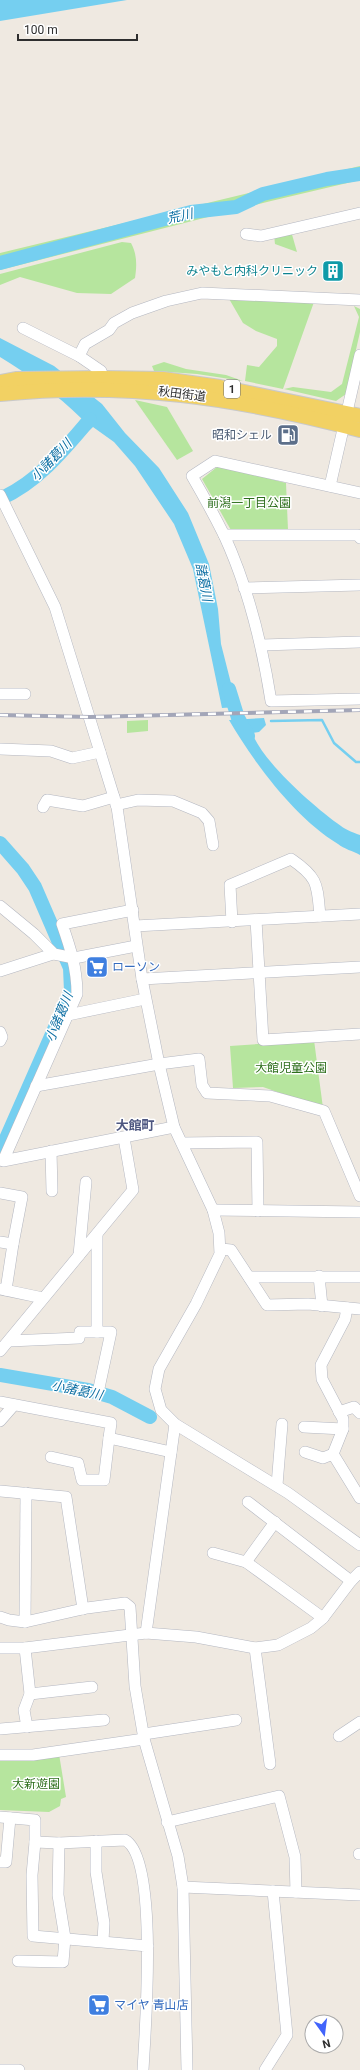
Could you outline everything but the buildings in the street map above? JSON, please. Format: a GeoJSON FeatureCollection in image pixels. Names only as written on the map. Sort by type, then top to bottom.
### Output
{"type":"FeatureCollection","features":[{"type":"Feature","properties":{"kind":"main road","name":"秋田街道"},"geometry":{"type":"LineString","coordinates":[[0,382],[17,379],[104,383],[229,400],[351,419],[360,430]]}},
{"type":"Feature","properties":{"kind":"main road","name":"秋田街道"},"geometry":{"type":"LineString","coordinates":[[0,394],[104,383]]}},
{"type":"Feature","properties":{"kind":"street"},"geometry":{"type":"LineString","coordinates":[[246,234],[261,236],[360,213]]}},
{"type":"Feature","properties":{"kind":"street"},"geometry":{"type":"LineString","coordinates":[[79,356],[85,344],[109,330],[114,323],[132,313],[166,301],[202,293],[360,300]]}},
{"type":"Feature","properties":{"kind":"street"},"geometry":{"type":"LineString","coordinates":[[23,328],[79,356],[101,371],[104,383]]}},
{"type":"Feature","properties":{"kind":"street"},"geometry":{"type":"LineString","coordinates":[[330,486],[351,419],[360,355]]}},
{"type":"Feature","properties":{"kind":"street"},"geometry":{"type":"LineString","coordinates":[[360,493],[215,461],[192,476],[224,536],[244,588],[262,645],[271,701],[360,699]]}},
{"type":"Feature","properties":{"kind":"street"},"geometry":{"type":"LineString","coordinates":[[0,495],[55,607],[115,801],[133,910],[136,946],[145,999],[174,1127],[213,1210],[219,1233],[221,1248],[196,1304],[159,1369],[154,1389],[161,1410],[175,1424],[277,1485],[360,1545]]}},
{"type":"Feature","properties":{"kind":"street"},"geometry":{"type":"LineString","coordinates":[[224,536],[358,535],[360,538]]}},
{"type":"Feature","properties":{"kind":"street"},"geometry":{"type":"LineString","coordinates":[[244,588],[360,585]]}},
{"type":"Feature","properties":{"kind":"street"},"geometry":{"type":"LineString","coordinates":[[262,645],[360,642]]}},
{"type":"Feature","properties":{"kind":"street"},"geometry":{"type":"LineString","coordinates":[[0,694],[25,694]]}},
{"type":"Feature","properties":{"kind":"street"},"geometry":{"type":"LineString","coordinates":[[0,749],[51,751],[72,758],[100,752]]}},
{"type":"Feature","properties":{"kind":"street"},"geometry":{"type":"LineString","coordinates":[[43,807],[47,800],[83,806],[115,801],[138,800],[173,802],[202,813],[209,821],[213,845]]}},
{"type":"Feature","properties":{"kind":"street"},"geometry":{"type":"LineString","coordinates":[[232,922],[230,886],[291,859],[306,870],[316,884],[320,916]]}},
{"type":"Feature","properties":{"kind":"street"},"geometry":{"type":"LineString","coordinates":[[0,906],[34,934],[54,954]]}},
{"type":"Feature","properties":{"kind":"street"},"geometry":{"type":"LineString","coordinates":[[133,910],[62,924],[77,975],[76,994],[3,1161],[174,1127]]}},
{"type":"Feature","properties":{"kind":"street"},"geometry":{"type":"LineString","coordinates":[[135,926],[360,914]]}},
{"type":"Feature","properties":{"kind":"street"},"geometry":{"type":"LineString","coordinates":[[256,920],[263,1040],[360,1034]]}},
{"type":"Feature","properties":{"kind":"street"},"geometry":{"type":"LineString","coordinates":[[0,970],[54,954],[73,958],[136,946]]}},
{"type":"Feature","properties":{"kind":"street"},"geometry":{"type":"LineString","coordinates":[[142,979],[360,967]]}},
{"type":"Feature","properties":{"kind":"street"},"geometry":{"type":"LineString","coordinates":[[68,1015],[145,999]]}},
{"type":"Feature","properties":{"kind":"street"},"geometry":{"type":"LineString","coordinates":[[0,1032],[2,1037],[0,1041]]}},
{"type":"Feature","properties":{"kind":"street"},"geometry":{"type":"LineString","coordinates":[[36,1086],[159,1064],[199,1059],[202,1085],[207,1093],[270,1096],[324,1111],[360,1196]]}},
{"type":"Feature","properties":{"kind":"street"},"geometry":{"type":"LineString","coordinates":[[0,1351],[134,1190],[124,1138]]}},
{"type":"Feature","properties":{"kind":"street"},"geometry":{"type":"LineString","coordinates":[[182,1143],[257,1142],[258,1210]]}},
{"type":"Feature","properties":{"kind":"street"},"geometry":{"type":"LineString","coordinates":[[51,1151],[52,1191]]}},
{"type":"Feature","properties":{"kind":"street"},"geometry":{"type":"LineString","coordinates":[[79,1255],[86,1182]]}},
{"type":"Feature","properties":{"kind":"street"},"geometry":{"type":"LineString","coordinates":[[0,1193],[22,1197],[3,1290],[43,1298]]}},
{"type":"Feature","properties":{"kind":"street"},"geometry":{"type":"LineString","coordinates":[[213,1210],[360,1212]]}},
{"type":"Feature","properties":{"kind":"street"},"geometry":{"type":"LineString","coordinates":[[97,1236],[97,1332]]}},
{"type":"Feature","properties":{"kind":"street"},"geometry":{"type":"LineString","coordinates":[[0,1242],[13,1244]]}},
{"type":"Feature","properties":{"kind":"street"},"geometry":{"type":"LineString","coordinates":[[221,1248],[231,1250],[267,1305],[360,1308]]}},
{"type":"Feature","properties":{"kind":"street"},"geometry":{"type":"LineString","coordinates":[[319,1276],[322,1306]]}},
{"type":"Feature","properties":{"kind":"street"},"geometry":{"type":"LineString","coordinates":[[249,1277],[360,1277]]}},
{"type":"Feature","properties":{"kind":"street"},"geometry":{"type":"LineString","coordinates":[[305,1452],[322,1458],[333,1454],[343,1430],[343,1419],[322,1379],[321,1365],[345,1319],[347,1308]]}},
{"type":"Feature","properties":{"kind":"street"},"geometry":{"type":"LineString","coordinates":[[8,1341],[79,1338],[80,1332],[111,1332],[99,1388]]}},
{"type":"Feature","properties":{"kind":"street"},"geometry":{"type":"LineString","coordinates":[[0,1402],[111,1423],[104,1480],[82,1480],[78,1462],[51,1457]]}},
{"type":"Feature","properties":{"kind":"street"},"geometry":{"type":"LineString","coordinates":[[0,1421],[14,1405]]}},
{"type":"Feature","properties":{"kind":"street"},"geometry":{"type":"LineString","coordinates":[[339,1412],[354,1407],[360,1414]]}},
{"type":"Feature","properties":{"kind":"street"},"geometry":{"type":"LineString","coordinates":[[146,1633],[175,1424]]}},
{"type":"Feature","properties":{"kind":"street"},"geometry":{"type":"LineString","coordinates":[[277,1485],[282,1424]]}},
{"type":"Feature","properties":{"kind":"street"},"geometry":{"type":"LineString","coordinates":[[304,1428],[343,1430]]}},
{"type":"Feature","properties":{"kind":"street"},"geometry":{"type":"LineString","coordinates":[[109,1438],[171,1452]]}},
{"type":"Feature","properties":{"kind":"street"},"geometry":{"type":"LineString","coordinates":[[333,1454],[360,1498]]}},
{"type":"Feature","properties":{"kind":"street"},"geometry":{"type":"LineString","coordinates":[[0,1491],[66,1497],[83,1609]]}},
{"type":"Feature","properties":{"kind":"street"},"geometry":{"type":"LineString","coordinates":[[25,1622],[26,1493]]}},
{"type":"Feature","properties":{"kind":"street"},"geometry":{"type":"LineString","coordinates":[[248,1502],[351,1581]]}},
{"type":"Feature","properties":{"kind":"street"},"geometry":{"type":"LineString","coordinates":[[246,1562],[275,1522]]}},
{"type":"Feature","properties":{"kind":"street"},"geometry":{"type":"LineString","coordinates":[[213,1553],[246,1562],[323,1618]]}},
{"type":"Feature","properties":{"kind":"street"},"geometry":{"type":"LineString","coordinates":[[0,1648],[25,1648],[146,1633],[196,1637],[255,1648],[278,1645],[311,1628],[323,1618],[351,1581],[360,1572]]}},
{"type":"Feature","properties":{"kind":"street"},"geometry":{"type":"LineString","coordinates":[[0,1617],[25,1622],[83,1609],[125,1603],[130,1607],[135,1686],[144,1737],[167,1822],[178,1856],[183,1887],[187,2070]]}},
{"type":"Feature","properties":{"kind":"street"},"geometry":{"type":"LineString","coordinates":[[25,1648],[30,1694],[24,1710],[27,1727]]}},
{"type":"Feature","properties":{"kind":"street"},"geometry":{"type":"LineString","coordinates":[[255,1648],[270,1764]]}},
{"type":"Feature","properties":{"kind":"street"},"geometry":{"type":"LineString","coordinates":[[30,1694],[92,1687]]}},
{"type":"Feature","properties":{"kind":"street"},"geometry":{"type":"LineString","coordinates":[[0,1729],[104,1720]]}},
{"type":"Feature","properties":{"kind":"street"},"geometry":{"type":"LineString","coordinates":[[0,1755],[33,1755],[236,1720]]}},
{"type":"Feature","properties":{"kind":"street"},"geometry":{"type":"LineString","coordinates":[[339,1736],[360,1722]]}},
{"type":"Feature","properties":{"kind":"street"},"geometry":{"type":"LineString","coordinates":[[167,1822],[279,1796],[295,1856],[296,1892]]}},
{"type":"Feature","properties":{"kind":"street"},"geometry":{"type":"LineString","coordinates":[[0,1862],[6,1862],[5,1817],[35,1820],[32,1875],[33,1936],[148,1946]]}},
{"type":"Feature","properties":{"kind":"street"},"geometry":{"type":"LineString","coordinates":[[35,1842],[59,1843],[125,1840],[131,1843],[138,1861],[143,1883],[148,1946],[143,2070]]}},
{"type":"Feature","properties":{"kind":"street"},"geometry":{"type":"LineString","coordinates":[[96,1841],[96,1872],[104,1923],[103,1942]]}},
{"type":"Feature","properties":{"kind":"street"},"geometry":{"type":"LineString","coordinates":[[18,1961],[63,1962],[65,1938],[58,1895],[59,1843]]}},
{"type":"Feature","properties":{"kind":"street"},"geometry":{"type":"LineString","coordinates":[[183,1887],[360,1895]]}},
{"type":"Feature","properties":{"kind":"street"},"geometry":{"type":"LineString","coordinates":[[265,2070],[287,2036],[273,1891]]}},
{"type":"Feature","properties":{"kind":"street"},"geometry":{"type":"LineString","coordinates":[[0,2070],[20,2070]]}},
{"type":"Feature","properties":{"kind":"green space"},"geometry":{"type":"Polygon","coordinates":[[[360,166],[360,180],[271,201],[0,270],[0,253],[360,166]]]}},
{"type":"Feature","properties":{"kind":"green space"},"geometry":{"type":"Polygon","coordinates":[[[291,231],[297,252],[275,244],[274,235],[291,231]]]}},
{"type":"Feature","properties":{"kind":"green space"},"geometry":{"type":"Polygon","coordinates":[[[122,242],[131,243],[133,247],[136,260],[135,278],[111,294],[77,293],[20,277],[0,285],[0,274],[122,242]]]}},
{"type":"Feature","properties":{"kind":"green space"},"geometry":{"type":"Polygon","coordinates":[[[228,297],[314,302],[283,389],[245,381],[247,365],[259,367],[277,346],[277,339],[256,331],[243,323],[228,297]]]}},
{"type":"Feature","properties":{"kind":"green space"},"geometry":{"type":"Polygon","coordinates":[[[354,306],[360,309],[360,332],[346,394],[336,401],[284,389],[293,387],[331,392],[342,384],[359,317],[354,306]]]}},
{"type":"Feature","properties":{"kind":"green space"},"geometry":{"type":"Polygon","coordinates":[[[164,362],[186,369],[226,375],[243,381],[197,374],[154,371],[152,366],[164,362]]]}},
{"type":"Feature","properties":{"kind":"green space"},"geometry":{"type":"Polygon","coordinates":[[[135,400],[167,407],[193,451],[177,460],[135,400]]]}},
{"type":"Feature","properties":{"kind":"green space","name":"前潟一丁目公園"},"geometry":{"type":"Polygon","coordinates":[[[220,466],[286,483],[288,530],[232,532],[202,479],[220,466]]]}},
{"type":"Feature","properties":{"kind":"green space"},"geometry":{"type":"Polygon","coordinates":[[[148,720],[148,731],[127,733],[127,721],[148,720]]]}},
{"type":"Feature","properties":{"kind":"green space","name":"大館児童公園"},"geometry":{"type":"Polygon","coordinates":[[[314,1040],[323,1108],[263,1087],[233,1088],[230,1046],[314,1040]]]}},
{"type":"Feature","properties":{"kind":"green space","name":"大新遊園"},"geometry":{"type":"Polygon","coordinates":[[[59,1754],[66,1797],[61,1799],[60,1806],[49,1812],[0,1810],[0,1757],[59,1754]]]}},
{"type":"Feature","properties":{"kind":"water"},"geometry":{"type":"Polygon","coordinates":[[[0,0],[127,0],[0,21],[0,0]]]}},
{"type":"Feature","properties":{"kind":"water"},"geometry":{"type":"Polygon","coordinates":[[[0,338],[54,366],[102,404],[125,433],[159,468],[188,513],[209,564],[218,609],[221,644],[237,707],[222,708],[193,569],[174,524],[135,466],[114,442],[93,427],[83,436],[75,429],[82,419],[63,401],[42,385],[0,357],[0,338]]]}},
{"type":"Feature","properties":{"kind":"water"},"geometry":{"type":"Polygon","coordinates":[[[264,718],[266,725],[259,732],[252,733],[267,758],[291,784],[317,808],[343,827],[360,835],[360,855],[343,847],[322,833],[291,805],[263,771],[229,720],[264,718]]]}},
{"type":"Feature","properties":{"kind":"waterway","name":"荒川"},"geometry":{"type":"LineString","coordinates":[[0,263],[191,212],[236,207],[263,194],[327,179],[360,174]]}},
{"type":"Feature","properties":{"kind":"waterway","name":"小諸葛川"},"geometry":{"type":"LineString","coordinates":[[0,499],[26,484],[50,464],[90,419]]}},
{"type":"Feature","properties":{"kind":"waterway","name":"諸葛川"},"geometry":{"type":"LineString","coordinates":[[229,689],[238,718],[248,736]]}},
{"type":"Feature","properties":{"kind":"waterway"},"geometry":{"type":"LineString","coordinates":[[271,721],[322,720],[334,743],[356,762],[360,762]]}},
{"type":"Feature","properties":{"kind":"waterway","name":"小諸葛川"},"geometry":{"type":"LineString","coordinates":[[0,843],[23,869],[35,887],[70,968],[71,991],[0,1152]]}},
{"type":"Feature","properties":{"kind":"waterway","name":"小諸葛川"},"geometry":{"type":"LineString","coordinates":[[0,1375],[88,1390],[112,1397],[150,1417]]}},
{"type":"Feature","properties":{"kind":"railway"},"geometry":{"type":"LineString","coordinates":[[0,715],[90,717],[360,710]]}},
{"type":"Feature","properties":{"kind":"place","name":"みやもと内科クリニック"},"geometry":{"type":"Point","coordinates":[333,271]}},
{"type":"Feature","properties":{"kind":"place","name":"昭和シェル"},"geometry":{"type":"Point","coordinates":[288,435]}},
{"type":"Feature","properties":{"kind":"place","name":"ローソン"},"geometry":{"type":"Point","coordinates":[97,967]}},
{"type":"Feature","properties":{"kind":"place","name":"マイヤ 青山店"},"geometry":{"type":"Point","coordinates":[99,2005]}},
{"type":"Feature","properties":{"kind":"district","name":"大館町"},"geometry":{"type":"Point","coordinates":[135,1125]}}]}
